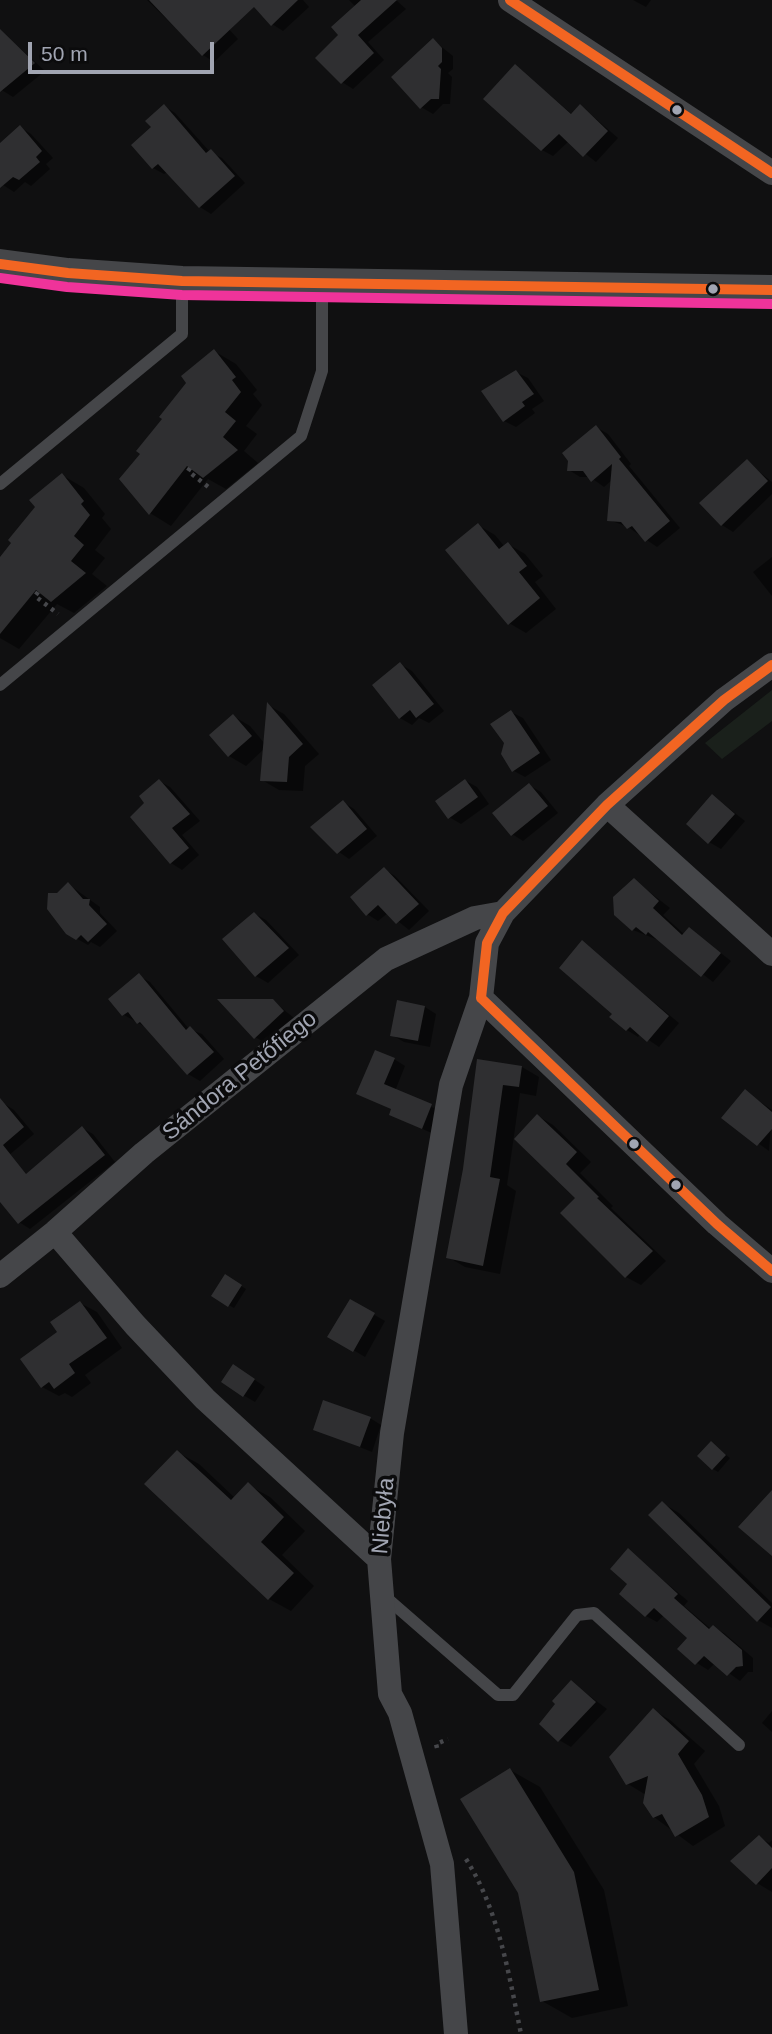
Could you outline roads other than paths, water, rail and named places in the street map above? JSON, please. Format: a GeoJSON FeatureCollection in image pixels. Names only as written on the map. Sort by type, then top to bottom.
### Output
{"type":"FeatureCollection","features":[{"type":"Feature","properties":{"kind":"street"},"geometry":{"type":"LineString","coordinates":[[510,0],[772,173]]}},
{"type":"Feature","properties":{"kind":"street"},"geometry":{"type":"LineString","coordinates":[[0,264],[68,273],[182,281],[322,281],[772,290]]}},
{"type":"Feature","properties":{"kind":"street"},"geometry":{"type":"LineString","coordinates":[[502,913],[607,805],[724,700],[772,665]]}},
{"type":"Feature","properties":{"kind":"street"},"geometry":{"type":"LineString","coordinates":[[607,805],[772,954]]}},
{"type":"Feature","properties":{"kind":"street","name":"Niebyła"},"geometry":{"type":"LineString","coordinates":[[456,2034],[442,1864],[400,1713],[390,1694],[379,1592],[379,1559],[392,1433],[449,1098],[481,998],[487,943],[502,913]]}},
{"type":"Feature","properties":{"kind":"street","name":"Sándora Petőfiego"},"geometry":{"type":"LineString","coordinates":[[0,1276],[55,1232],[144,1153],[386,959],[475,918],[502,913]]}},
{"type":"Feature","properties":{"kind":"street"},"geometry":{"type":"LineString","coordinates":[[481,998],[718,1224],[772,1271]]}},
{"type":"Feature","properties":{"kind":"street"},"geometry":{"type":"LineString","coordinates":[[55,1232],[135,1325],[205,1399],[379,1559]]}},
{"type":"Feature","properties":{"kind":"lane"},"geometry":{"type":"LineString","coordinates":[[0,484],[182,334],[182,281]]}},
{"type":"Feature","properties":{"kind":"lane"},"geometry":{"type":"LineString","coordinates":[[0,685],[300,436],[322,371],[322,281]]}},
{"type":"Feature","properties":{"kind":"lane"},"geometry":{"type":"LineString","coordinates":[[379,1592],[498,1695],[506,1697],[513,1695],[577,1615],[594,1613],[739,1745]]}}]}
